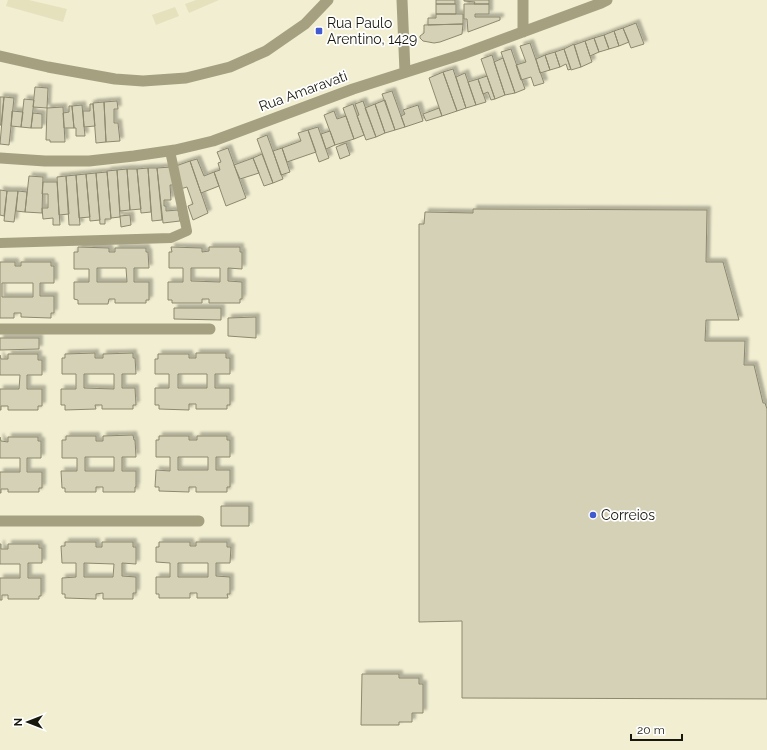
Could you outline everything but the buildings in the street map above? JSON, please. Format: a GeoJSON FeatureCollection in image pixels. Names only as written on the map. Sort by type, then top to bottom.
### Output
{"type":"FeatureCollection","features":[{"type":"Feature","properties":{"kind":"street"},"geometry":{"type":"LineString","coordinates":[[0,56],[48,67],[115,79],[143,81],[186,78],[230,67],[266,51],[305,24],[328,0]]}},
{"type":"Feature","properties":{"kind":"street"},"geometry":{"type":"LineString","coordinates":[[402,0],[405,72]]}},
{"type":"Feature","properties":{"kind":"street"},"geometry":{"type":"LineString","coordinates":[[523,0],[523,32]]}},
{"type":"Feature","properties":{"kind":"street","name":"Rua Amaravati"},"geometry":{"type":"LineString","coordinates":[[0,158],[45,161],[89,161],[170,151],[213,141],[353,89],[463,54],[607,0]]}},
{"type":"Feature","properties":{"kind":"street"},"geometry":{"type":"LineString","coordinates":[[0,243],[171,238],[187,231],[170,151]]}},
{"type":"Feature","properties":{"kind":"street"},"geometry":{"type":"LineString","coordinates":[[0,329],[210,329]]}},
{"type":"Feature","properties":{"kind":"street"},"geometry":{"type":"LineString","coordinates":[[0,521],[199,521]]}},
{"type":"Feature","properties":{"kind":"shaded area"},"geometry":{"type":"Polygon","coordinates":[[[8,0],[29,0],[67,9],[63,22],[6,6],[8,0]]]}},
{"type":"Feature","properties":{"kind":"shaded area"},"geometry":{"type":"Polygon","coordinates":[[[196,0],[219,0],[189,13],[185,4],[196,0]]]}},
{"type":"Feature","properties":{"kind":"shaded area"},"geometry":{"type":"Polygon","coordinates":[[[175,7],[179,16],[156,25],[152,15],[175,7]]]}},
{"type":"Feature","properties":{"kind":"place","name":"Rua Paulo Arentino, 1429"},"geometry":{"type":"Point","coordinates":[319,31]}},
{"type":"Feature","properties":{"kind":"place","name":"Correios"},"geometry":{"type":"Point","coordinates":[593,515]}}]}
